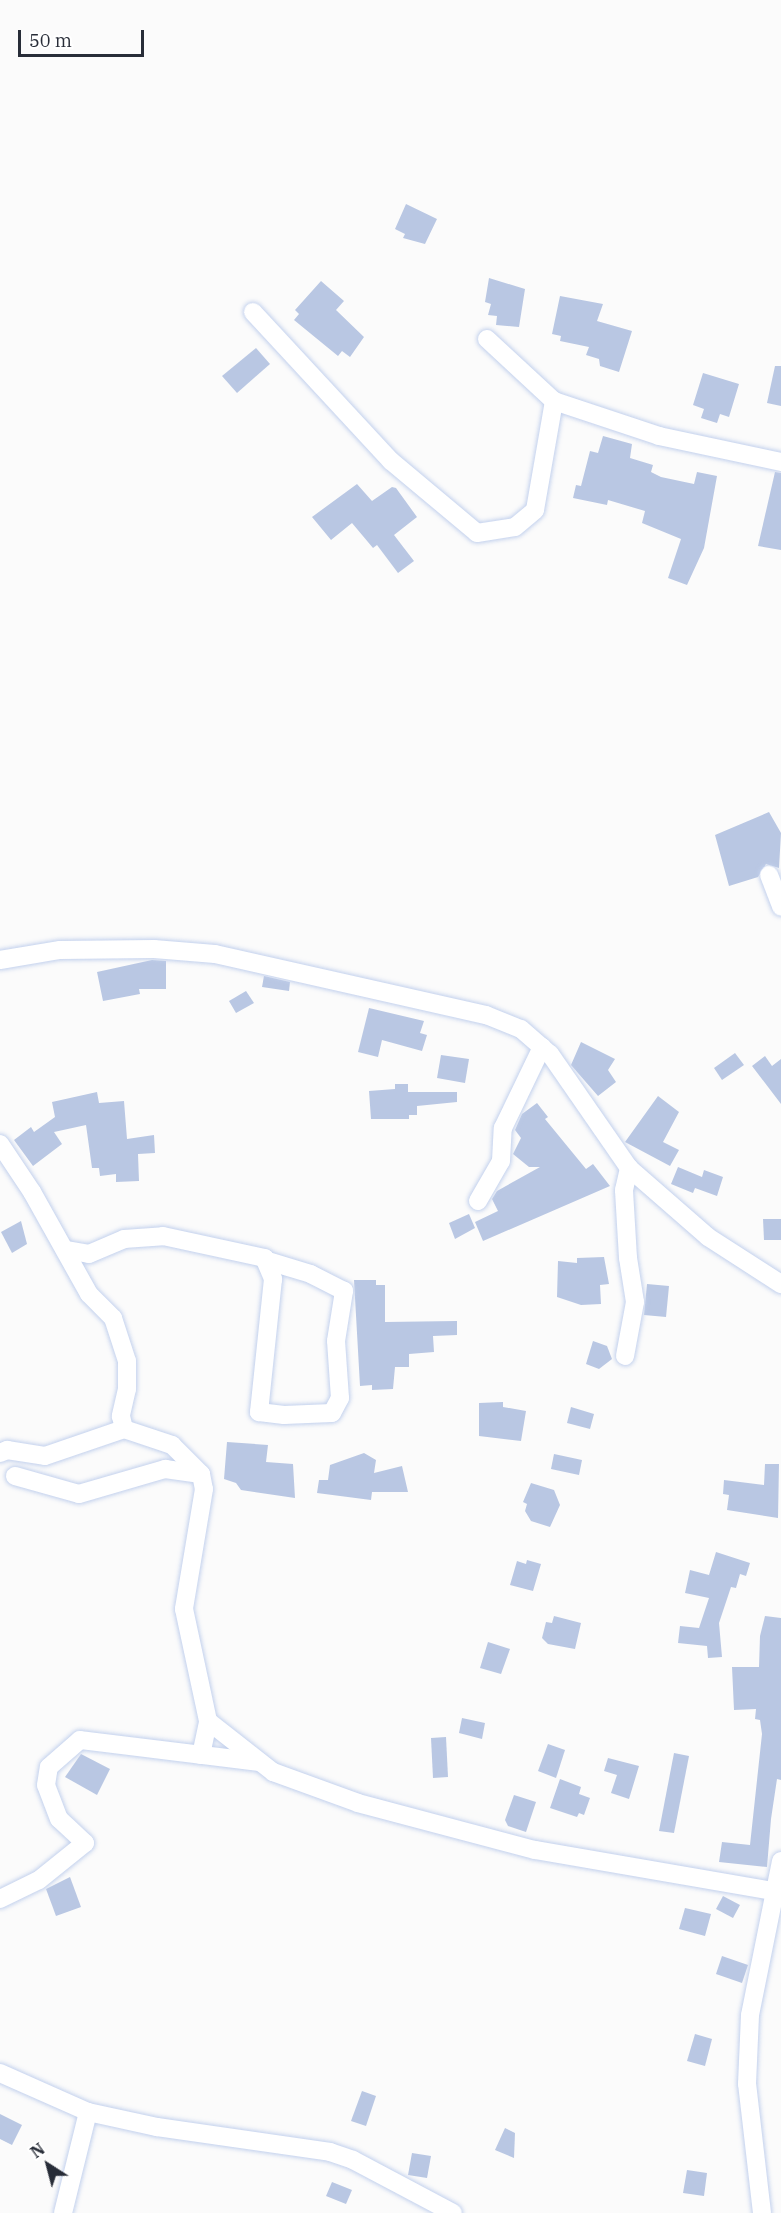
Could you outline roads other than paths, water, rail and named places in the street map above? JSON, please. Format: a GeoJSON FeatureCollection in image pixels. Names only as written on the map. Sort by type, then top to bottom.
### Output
{"type":"FeatureCollection","features":[{"type":"Feature","properties":{"kind":"street"},"geometry":{"type":"LineString","coordinates":[[253,312],[391,461],[477,533],[516,527],[534,510],[554,401]]}},
{"type":"Feature","properties":{"kind":"street"},"geometry":{"type":"LineString","coordinates":[[487,339],[554,401],[659,436],[781,462]]}},
{"type":"Feature","properties":{"kind":"street"},"geometry":{"type":"LineString","coordinates":[[769,875],[781,907]]}},
{"type":"Feature","properties":{"kind":"street"},"geometry":{"type":"LineString","coordinates":[[0,960],[60,950],[154,949],[215,954],[486,1016],[521,1029],[542,1047],[579,1092],[629,1168],[708,1237],[781,1284]]}},
{"type":"Feature","properties":{"kind":"street"},"geometry":{"type":"LineString","coordinates":[[478,1201],[501,1161],[503,1128],[542,1047]]}},
{"type":"Feature","properties":{"kind":"street"},"geometry":{"type":"LineString","coordinates":[[0,1144],[67,1250],[89,1294],[113,1318],[127,1360],[127,1389],[121,1416],[124,1429]]}},
{"type":"Feature","properties":{"kind":"street"},"geometry":{"type":"LineString","coordinates":[[626,1356],[635,1302],[628,1258],[624,1190],[629,1168]]}},
{"type":"Feature","properties":{"kind":"street"},"geometry":{"type":"LineString","coordinates":[[67,1250],[89,1254],[124,1239],[163,1236],[235,1249],[311,1274],[344,1291],[336,1341],[340,1398],[332,1413],[284,1415],[259,1412],[273,1280],[265,1260]]}},
{"type":"Feature","properties":{"kind":"street"},"geometry":{"type":"LineString","coordinates":[[8,1480],[45,1456],[124,1429],[172,1445],[201,1474],[204,1489],[184,1609],[208,1721],[201,1755]]}},
{"type":"Feature","properties":{"kind":"street"},"geometry":{"type":"LineString","coordinates":[[0,1453],[7,1450],[45,1456]]}},
{"type":"Feature","properties":{"kind":"street"},"geometry":{"type":"LineString","coordinates":[[8,1480],[80,1494],[165,1469],[201,1474]]}},
{"type":"Feature","properties":{"kind":"street"},"geometry":{"type":"LineString","coordinates":[[208,1721],[273,1772],[358,1803],[478,1835],[612,1865],[773,1891]]}},
{"type":"Feature","properties":{"kind":"street"},"geometry":{"type":"LineString","coordinates":[[0,1899],[39,1880],[85,1843],[59,1819],[46,1785],[48,1767],[62,1752],[80,1740],[261,1762]]}},
{"type":"Feature","properties":{"kind":"street"},"geometry":{"type":"LineString","coordinates":[[762,2213],[747,2084],[750,2015],[773,1891],[780,1868]]}},
{"type":"Feature","properties":{"kind":"street"},"geometry":{"type":"LineString","coordinates":[[0,2073],[88,2112],[157,2127],[330,2152],[353,2160],[453,2213]]}},
{"type":"Feature","properties":{"kind":"street"},"geometry":{"type":"LineString","coordinates":[[63,2213],[88,2112]]}}]}
